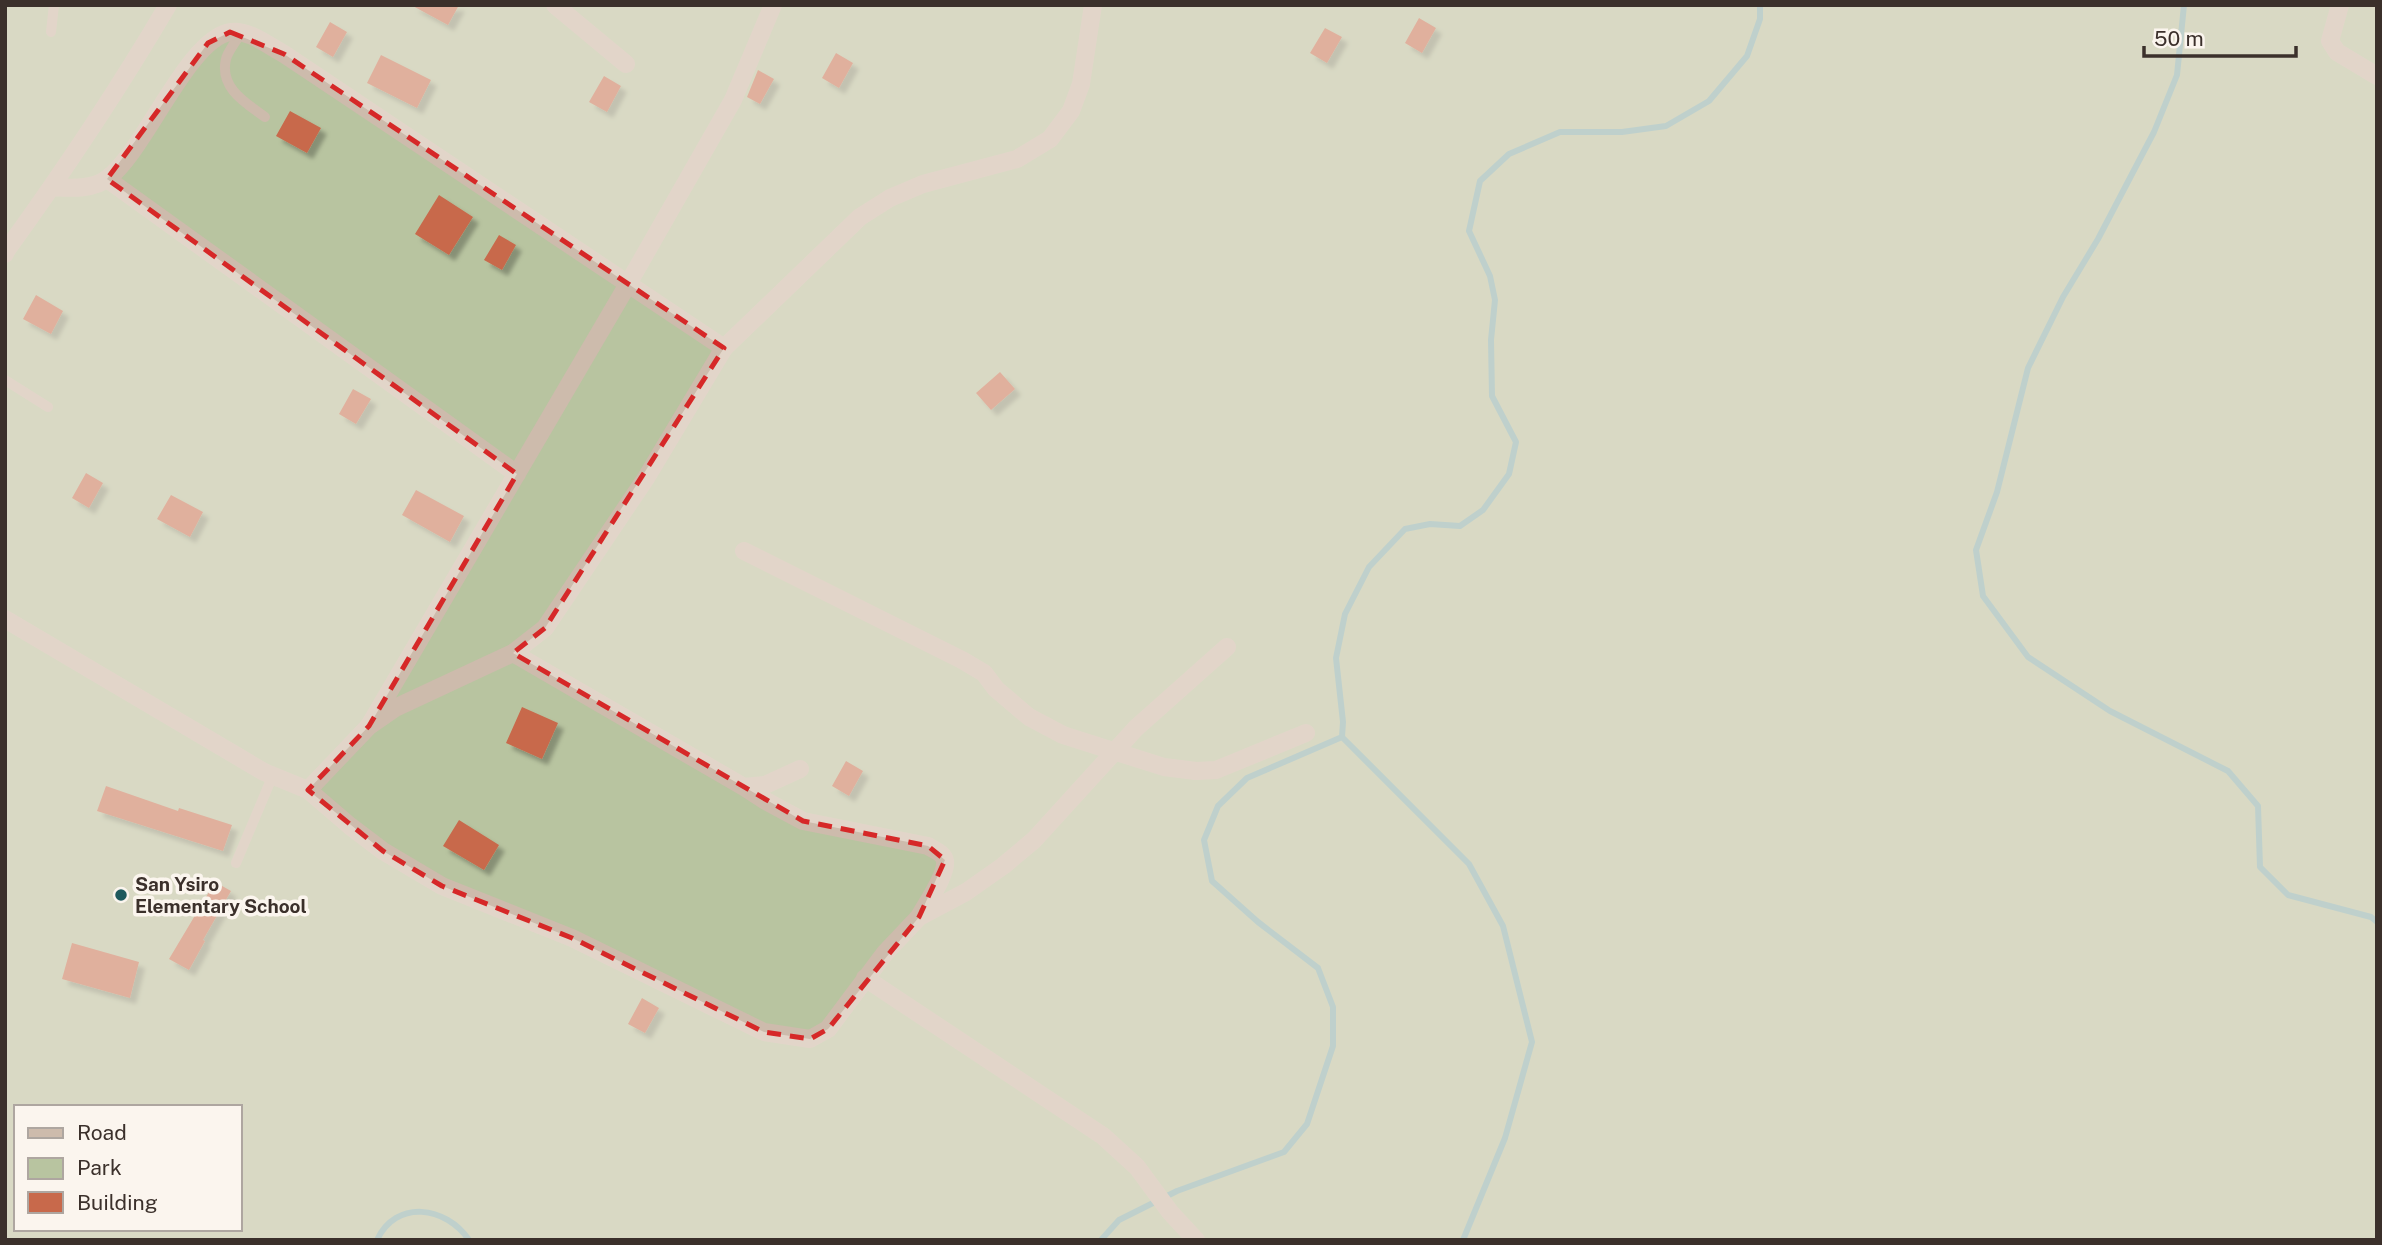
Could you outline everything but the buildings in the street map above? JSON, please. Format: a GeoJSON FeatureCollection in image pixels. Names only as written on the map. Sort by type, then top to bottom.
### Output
{"type":"FeatureCollection","features":[{"type":"Feature","properties":{"kind":"street"},"geometry":{"type":"LineString","coordinates":[[6,252],[134,64],[168,5]]}},
{"type":"Feature","properties":{"kind":"street"},"geometry":{"type":"LineString","coordinates":[[555,5],[626,64]]}},
{"type":"Feature","properties":{"kind":"street"},"geometry":{"type":"LineString","coordinates":[[369,726],[733,100],[773,5]]}},
{"type":"Feature","properties":{"kind":"street"},"geometry":{"type":"LineString","coordinates":[[308,790],[369,726],[395,708],[513,653],[545,628],[646,478],[724,348],[860,217],[890,198],[923,184],[1017,159],[1050,139],[1071,111],[1082,85],[1093,5]]}},
{"type":"Feature","properties":{"kind":"street"},"geometry":{"type":"LineString","coordinates":[[2340,5],[2330,41],[2337,52],[2377,76]]}},
{"type":"Feature","properties":{"kind":"street"},"geometry":{"type":"LineString","coordinates":[[52,187],[82,188],[107,179],[151,125],[182,75],[208,43],[230,32],[254,37],[284,54],[724,348]]}},
{"type":"Feature","properties":{"kind":"street"},"geometry":{"type":"LineString","coordinates":[[107,179],[517,474]]}},
{"type":"Feature","properties":{"kind":"street"},"geometry":{"type":"LineString","coordinates":[[744,551],[962,660],[984,673],[996,689],[1029,717],[1063,735],[1164,767],[1196,771],[1216,770],[1306,733]]}},
{"type":"Feature","properties":{"kind":"street"},"geometry":{"type":"LineString","coordinates":[[5,619],[149,706],[273,775],[308,790],[383,851],[442,886],[572,938],[764,1032],[810,1039],[828,1030],[865,978],[919,917],[944,873],[945,860],[942,854],[929,846],[803,821],[513,653]]}},
{"type":"Feature","properties":{"kind":"street"},"geometry":{"type":"LineString","coordinates":[[919,917],[966,892],[1034,840],[1136,728],[1227,647]]}},
{"type":"Feature","properties":{"kind":"street"},"geometry":{"type":"LineString","coordinates":[[744,787],[765,785],[800,769]]}},
{"type":"Feature","properties":{"kind":"street"},"geometry":{"type":"LineString","coordinates":[[865,978],[1103,1136],[1137,1167],[1170,1212],[1196,1240]]}},
{"type":"Feature","properties":{"kind":"lane"},"geometry":{"type":"LineString","coordinates":[[51,32],[54,5]]}},
{"type":"Feature","properties":{"kind":"lane"},"geometry":{"type":"LineString","coordinates":[[240,34],[226,59],[229,83],[234,95],[265,117]]}},
{"type":"Feature","properties":{"kind":"lane"},"geometry":{"type":"LineString","coordinates":[[5,380],[48,407]]}},
{"type":"Feature","properties":{"kind":"lane"},"geometry":{"type":"LineString","coordinates":[[236,863],[273,775]]}},
{"type":"Feature","properties":{"kind":"highlighted area"},"geometry":{"type":"Polygon","coordinates":[[[230,32],[284,54],[724,348],[545,628],[513,653],[803,821],[928,846],[945,860],[919,917],[828,1029],[810,1039],[764,1032],[572,938],[442,886],[383,851],[308,790],[369,726],[517,474],[107,179],[208,43],[230,32]]]}},
{"type":"Feature","properties":{"kind":"green space"},"geometry":{"type":"Polygon","coordinates":[[[5,5],[2377,5],[2377,1240],[5,1240],[5,5]]]}},
{"type":"Feature","properties":{"kind":"waterway"},"geometry":{"type":"LineString","coordinates":[[1342,737],[1343,722],[1336,658],[1345,614],[1369,567],[1405,529],[1430,524],[1460,526],[1483,510],[1509,474],[1516,442],[1492,396],[1491,340],[1495,300],[1490,276],[1469,231],[1480,181],[1509,154],[1560,132],[1622,132],[1666,126],[1709,101],[1747,56],[1760,19],[1760,5]]}},
{"type":"Feature","properties":{"kind":"waterway"},"geometry":{"type":"LineString","coordinates":[[2184,5],[2177,75],[2154,132],[2098,239],[2063,297],[2028,368],[1997,492],[1976,550],[1983,596],[2028,657],[2110,711],[2228,771],[2258,806],[2260,867],[2288,895],[2371,917],[2377,922]]}},
{"type":"Feature","properties":{"kind":"waterway"},"geometry":{"type":"LineString","coordinates":[[1342,737],[1469,864],[1503,926],[1532,1042],[1505,1138],[1463,1240]]}},
{"type":"Feature","properties":{"kind":"waterway"},"geometry":{"type":"LineString","coordinates":[[1101,1240],[1119,1220],[1177,1191],[1284,1152],[1307,1124],[1333,1046],[1333,1007],[1318,968],[1258,922],[1212,881],[1204,840],[1218,806],[1247,778],[1342,737]]}},
{"type":"Feature","properties":{"kind":"waterway"},"geometry":{"type":"LineString","coordinates":[[377,1240],[385,1227],[396,1218],[408,1213],[422,1212],[448,1220],[469,1240]]}},
{"type":"Feature","properties":{"kind":"place","name":"San Ysiro Elementary School"},"geometry":{"type":"Point","coordinates":[121,895]}}]}
